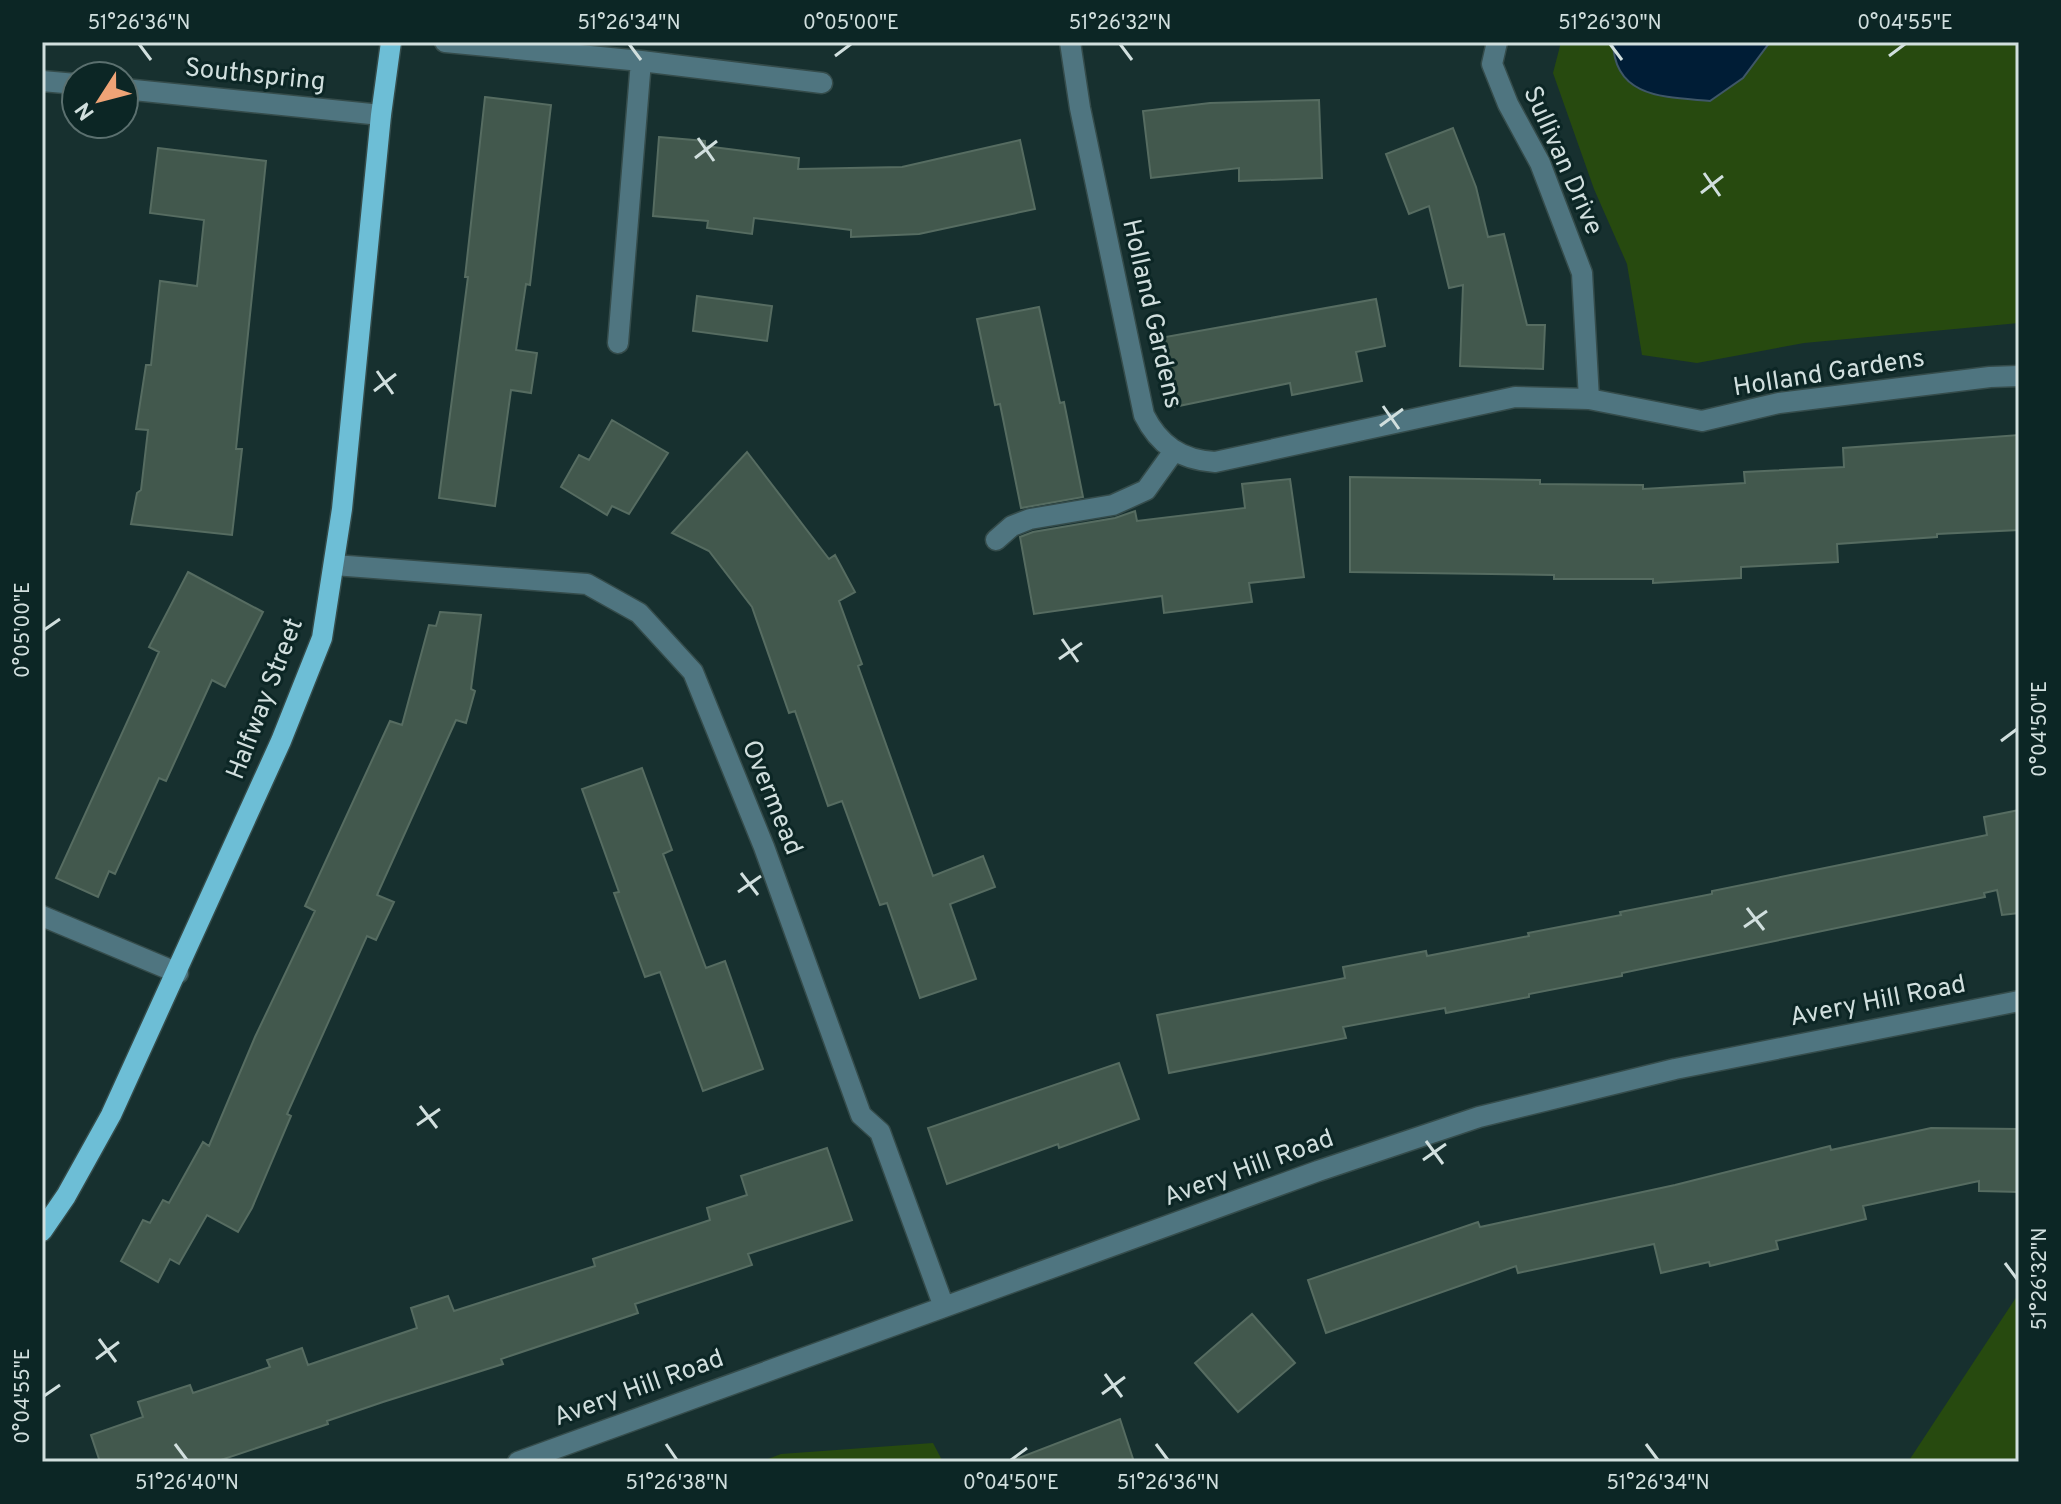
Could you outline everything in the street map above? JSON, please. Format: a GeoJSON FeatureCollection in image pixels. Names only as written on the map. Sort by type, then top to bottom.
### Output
{"type":"FeatureCollection","features":[{"type":"Feature","properties":{"kind":"main road","name":"Halfway Street"},"geometry":{"type":"LineString","coordinates":[[42,1231],[66,1196],[111,1115],[281,741],[322,638],[342,509],[391,42]]}},
{"type":"Feature","properties":{"kind":"street"},"geometry":{"type":"LineString","coordinates":[[445,42],[822,83]]}},
{"type":"Feature","properties":{"kind":"street","name":"Holland Gardens"},"geometry":{"type":"LineString","coordinates":[[1070,42],[1080,108],[1144,415],[1154,433],[1184,457],[1215,462],[1515,397],[1589,399],[1702,421],[1779,403],[2019,376]]}},
{"type":"Feature","properties":{"kind":"street","name":"Sullivan Drive"},"geometry":{"type":"LineString","coordinates":[[1497,42],[1492,64],[1508,104],[1540,163],[1582,273],[1589,399]]}},
{"type":"Feature","properties":{"kind":"street"},"geometry":{"type":"LineString","coordinates":[[618,343],[641,61]]}},
{"type":"Feature","properties":{"kind":"street","name":"Southspring"},"geometry":{"type":"LineString","coordinates":[[140,91],[381,115]]}},
{"type":"Feature","properties":{"kind":"street"},"geometry":{"type":"LineString","coordinates":[[996,540],[1012,526],[1030,519],[1113,505],[1146,490],[1174,451]]}},
{"type":"Feature","properties":{"kind":"street","name":"Overmead"},"geometry":{"type":"LineString","coordinates":[[334,565],[587,584],[639,613],[693,672],[764,847],[861,1115],[880,1132],[944,1307]]}},
{"type":"Feature","properties":{"kind":"street"},"geometry":{"type":"LineString","coordinates":[[42,916],[178,973]]}},
{"type":"Feature","properties":{"kind":"street","name":"Avery Hill Road"},"geometry":{"type":"LineString","coordinates":[[518,1462],[1303,1176],[1479,1117],[1675,1069],[2019,1001]]}},
{"type":"Feature","properties":{"kind":"green space"},"geometry":{"type":"Polygon","coordinates":[[[1561,42],[2019,42],[2019,323],[1804,343],[1697,363],[1642,355],[1627,264],[1594,189],[1553,73],[1561,42]]]}},
{"type":"Feature","properties":{"kind":"green space"},"geometry":{"type":"Polygon","coordinates":[[[2019,1293],[2019,1462],[1908,1462],[2019,1293]]]}},
{"type":"Feature","properties":{"kind":"green space"},"geometry":{"type":"Polygon","coordinates":[[[933,1443],[943,1462],[760,1462],[781,1454],[933,1443]]]}},
{"type":"Feature","properties":{"kind":"water"},"geometry":{"type":"Polygon","coordinates":[[[1613,42],[1770,42],[1743,78],[1710,101],[1661,96],[1633,85],[1616,61],[1613,42]]]}},
{"type":"Feature","properties":{"kind":"building"},"geometry":{"type":"Polygon","coordinates":[[[485,97],[551,105],[530,285],[526,284],[516,350],[537,353],[531,393],[511,390],[495,506],[439,498],[468,277],[465,277],[485,97]]]}},
{"type":"Feature","properties":{"kind":"building"},"geometry":{"type":"Polygon","coordinates":[[[1319,100],[1322,178],[1239,181],[1239,168],[1151,178],[1143,111],[1210,103],[1319,100]]]}},
{"type":"Feature","properties":{"kind":"building"},"geometry":{"type":"Polygon","coordinates":[[[1453,128],[1476,187],[1488,237],[1504,234],[1527,325],[1545,325],[1543,369],[1460,366],[1463,285],[1449,288],[1429,206],[1409,214],[1386,154],[1453,128]]]}},
{"type":"Feature","properties":{"kind":"building"},"geometry":{"type":"Polygon","coordinates":[[[659,137],[705,141],[705,146],[799,158],[798,169],[902,167],[1020,140],[1035,209],[919,234],[851,237],[851,230],[754,218],[752,234],[707,228],[708,221],[653,216],[659,137]]]}},
{"type":"Feature","properties":{"kind":"building"},"geometry":{"type":"Polygon","coordinates":[[[158,148],[266,161],[236,449],[242,449],[232,535],[131,524],[137,493],[141,490],[148,430],[136,429],[146,365],[151,365],[160,281],[197,286],[204,220],[150,213],[158,148]]]}},
{"type":"Feature","properties":{"kind":"building"},"geometry":{"type":"Polygon","coordinates":[[[697,296],[772,306],[767,341],[693,331],[697,296]]]}},
{"type":"Feature","properties":{"kind":"building"},"geometry":{"type":"Polygon","coordinates":[[[1376,299],[1385,346],[1356,352],[1362,381],[1292,395],[1290,383],[1174,407],[1160,338],[1376,299]]]}},
{"type":"Feature","properties":{"kind":"building"},"geometry":{"type":"Polygon","coordinates":[[[1039,307],[1060,403],[1064,402],[1083,497],[1021,508],[1000,404],[995,405],[977,319],[1039,307]]]}},
{"type":"Feature","properties":{"kind":"building"},"geometry":{"type":"Polygon","coordinates":[[[612,420],[668,453],[629,514],[612,506],[607,515],[561,487],[579,455],[589,460],[612,420]]]}},
{"type":"Feature","properties":{"kind":"building"},"geometry":{"type":"Polygon","coordinates":[[[2019,435],[2019,530],[1837,544],[1838,562],[1741,567],[1741,578],[1653,583],[1653,579],[1554,579],[1554,575],[1350,572],[1350,477],[1540,480],[1540,484],[1643,485],[1643,489],[1745,483],[1744,472],[1844,467],[1843,448],[2019,435]]]}},
{"type":"Feature","properties":{"kind":"building"},"geometry":{"type":"Polygon","coordinates":[[[747,452],[829,559],[835,555],[855,592],[839,601],[862,664],[858,666],[933,876],[983,856],[995,887],[950,904],[976,979],[920,998],[887,903],[880,905],[842,801],[828,806],[795,711],[789,713],[752,607],[709,551],[672,533],[747,452]]]}},
{"type":"Feature","properties":{"kind":"building"},"geometry":{"type":"Polygon","coordinates":[[[1290,479],[1304,577],[1249,583],[1252,602],[1164,613],[1162,596],[1034,614],[1020,537],[1115,518],[1135,511],[1137,521],[1245,508],[1242,484],[1290,479]]]}},
{"type":"Feature","properties":{"kind":"building"},"geometry":{"type":"Polygon","coordinates":[[[188,572],[263,612],[225,687],[212,680],[166,781],[159,778],[115,874],[109,871],[98,897],[56,878],[159,652],[149,647],[188,572]]]}},
{"type":"Feature","properties":{"kind":"building"},"geometry":{"type":"Polygon","coordinates":[[[440,612],[481,615],[471,689],[475,691],[466,723],[456,720],[377,895],[394,902],[376,940],[367,936],[287,1114],[291,1116],[252,1208],[238,1232],[207,1215],[179,1264],[170,1259],[158,1282],[121,1261],[143,1220],[150,1223],[163,1200],[169,1203],[203,1142],[209,1146],[255,1037],[315,911],[305,906],[390,721],[402,725],[429,625],[436,626],[440,612]]]}},
{"type":"Feature","properties":{"kind":"building"},"geometry":{"type":"Polygon","coordinates":[[[642,768],[672,850],[663,854],[706,968],[725,961],[763,1069],[703,1091],[660,972],[645,977],[614,893],[619,892],[582,789],[642,768]]]}},
{"type":"Feature","properties":{"kind":"building"},"geometry":{"type":"Polygon","coordinates":[[[2019,810],[2019,913],[2002,915],[1997,890],[1984,893],[1985,897],[1622,973],[1622,976],[1529,994],[1529,997],[1446,1013],[1445,1008],[1343,1027],[1346,1038],[1169,1073],[1157,1015],[1345,978],[1343,967],[1426,951],[1427,956],[1529,936],[1528,933],[1621,915],[1620,912],[1712,894],[1712,891],[1987,835],[1984,817],[2019,810]]]}},
{"type":"Feature","properties":{"kind":"building"},"geometry":{"type":"Polygon","coordinates":[[[1119,1063],[1139,1119],[947,1184],[928,1128],[1119,1063]]]}},
{"type":"Feature","properties":{"kind":"building"},"geometry":{"type":"Polygon","coordinates":[[[1931,1128],[2019,1129],[2019,1192],[1979,1191],[1979,1181],[1863,1206],[1866,1219],[1776,1241],[1778,1249],[1710,1266],[1709,1262],[1661,1273],[1654,1244],[1518,1273],[1516,1266],[1326,1333],[1308,1280],[1478,1222],[1480,1227],[1675,1185],[1830,1146],[1831,1150],[1931,1128]]]}},
{"type":"Feature","properties":{"kind":"building"},"geometry":{"type":"Polygon","coordinates":[[[827,1148],[852,1220],[748,1254],[752,1265],[635,1304],[638,1313],[501,1359],[503,1364],[327,1421],[328,1424],[215,1462],[100,1462],[91,1435],[143,1417],[138,1402],[190,1385],[193,1393],[270,1367],[267,1360],[302,1348],[308,1365],[417,1328],[411,1308],[448,1296],[454,1311],[595,1266],[593,1259],[710,1220],[707,1208],[747,1195],[741,1176],[827,1148]]]}},
{"type":"Feature","properties":{"kind":"building"},"geometry":{"type":"Polygon","coordinates":[[[1252,1314],[1295,1363],[1238,1412],[1195,1363],[1252,1314]]]}},
{"type":"Feature","properties":{"kind":"building"},"geometry":{"type":"Polygon","coordinates":[[[1120,1419],[1134,1462],[1016,1462],[1016,1459],[1120,1419]]]}}]}
